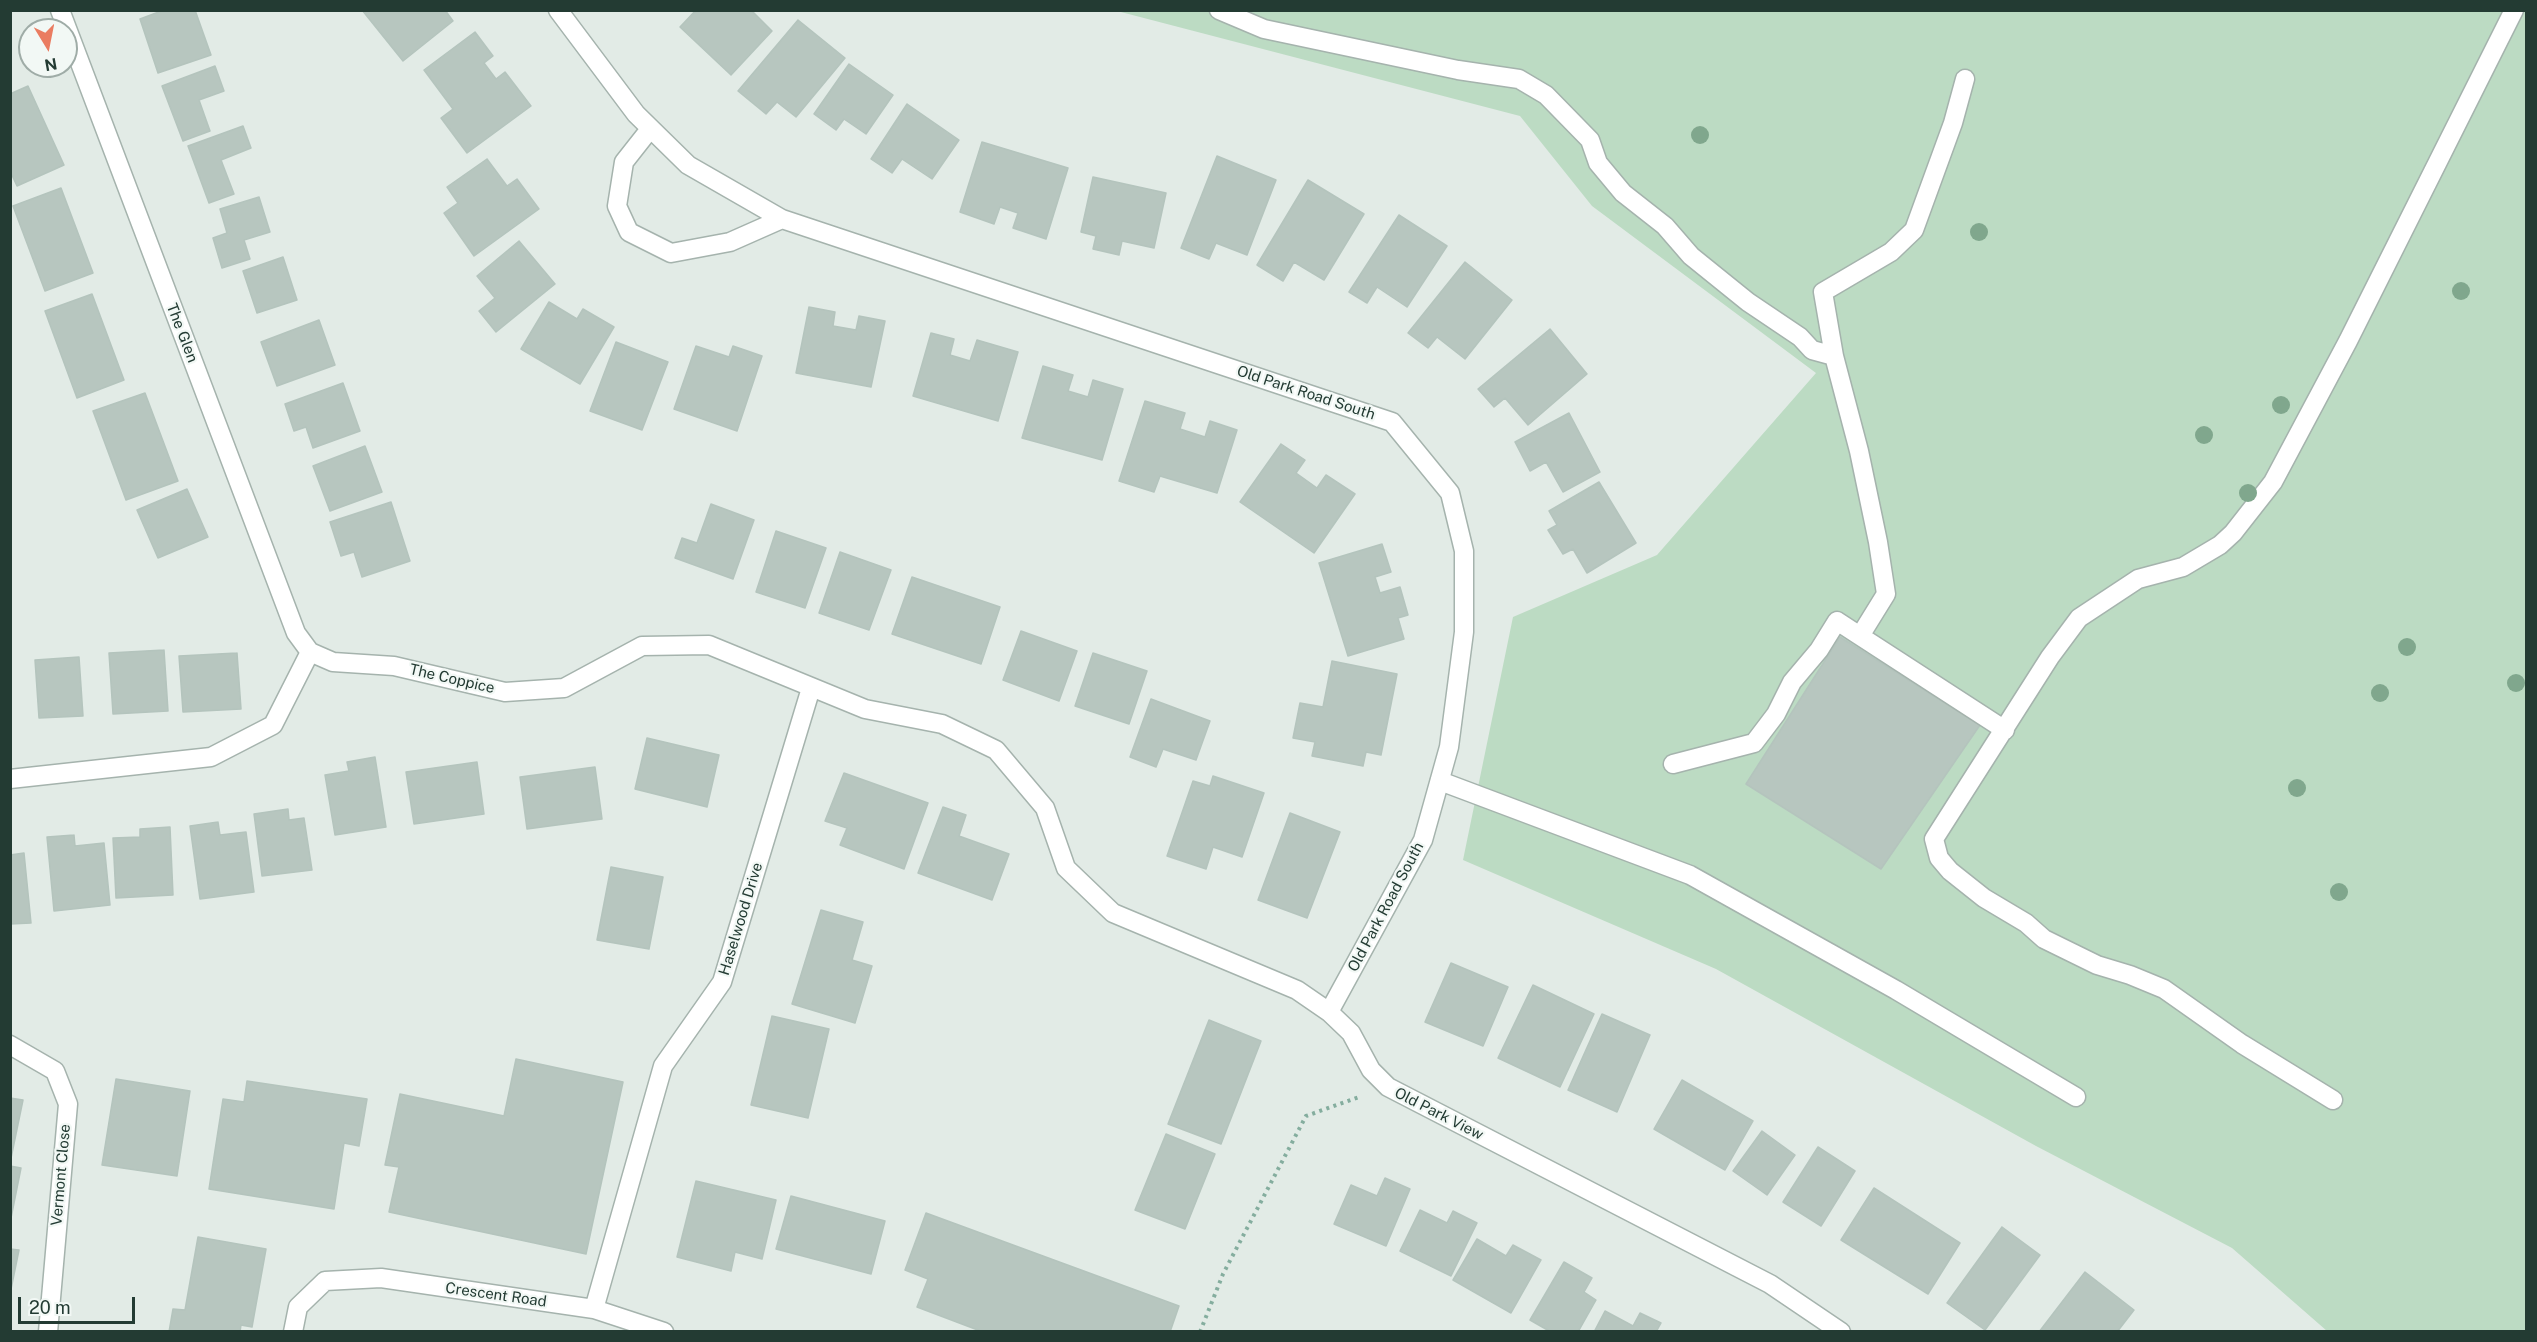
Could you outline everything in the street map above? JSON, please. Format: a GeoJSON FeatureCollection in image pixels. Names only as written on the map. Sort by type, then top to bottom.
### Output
{"type":"FeatureCollection","features":[{"type":"Feature","properties":{"kind":"street","name":"The Glen"},"geometry":{"type":"LineString","coordinates":[[60,10],[296,633],[310,652]]}},
{"type":"Feature","properties":{"kind":"street","name":"Old Park Road South"},"geometry":{"type":"LineString","coordinates":[[558,10],[650,129],[688,165],[782,219],[1392,422],[1450,493],[1464,550],[1464,632],[1449,747],[1423,840],[1329,1012]]}},
{"type":"Feature","properties":{"kind":"street"},"geometry":{"type":"LineString","coordinates":[[1219,10],[1264,29],[1458,70],[1520,79],[1545,95],[1590,140],[1598,163],[1623,193],[1665,226],[1691,256],[1748,302],[1800,337],[1812,350],[1834,356]]}},
{"type":"Feature","properties":{"kind":"street"},"geometry":{"type":"LineString","coordinates":[[2333,1100],[2242,1044],[2164,989],[2097,965],[2044,939],[2026,923],[1984,898],[1950,871],[1939,858],[1934,839],[2050,657],[2079,618],[2138,579],[2183,567],[2220,545],[2233,533],[2273,482],[2348,341],[2514,10]]}},
{"type":"Feature","properties":{"kind":"street"},"geometry":{"type":"LineString","coordinates":[[1860,636],[1886,594],[1864,474],[1834,356],[1823,292],[1891,252],[1914,230],[1953,123],[1965,79]]}},
{"type":"Feature","properties":{"kind":"street"},"geometry":{"type":"LineString","coordinates":[[650,129],[624,162],[617,206],[628,232],[671,253],[730,242],[782,219]]}},
{"type":"Feature","properties":{"kind":"street"},"geometry":{"type":"LineString","coordinates":[[1673,764],[1754,743],[1776,714],[1792,682],[1819,650],[1837,621],[2005,730]]}},
{"type":"Feature","properties":{"kind":"street","name":"The Coppice"},"geometry":{"type":"LineString","coordinates":[[310,652],[333,662],[393,666],[505,692],[564,688],[642,646],[709,645],[865,709],[942,724],[996,750],[1045,808],[1066,868]]}},
{"type":"Feature","properties":{"kind":"street"},"geometry":{"type":"LineString","coordinates":[[10,778],[211,758],[273,725],[310,652]]}},
{"type":"Feature","properties":{"kind":"street","name":"Haselwood Drive"},"geometry":{"type":"LineString","coordinates":[[594,1309],[663,1066],[722,982],[811,687]]}},
{"type":"Feature","properties":{"kind":"street"},"geometry":{"type":"LineString","coordinates":[[1440,781],[1690,875],[1896,990],[2076,1097]]}},
{"type":"Feature","properties":{"kind":"street","name":"Old Park View"},"geometry":{"type":"LineString","coordinates":[[1066,868],[1113,913],[1297,990],[1329,1012],[1351,1033],[1371,1070],[1388,1087],[1770,1284],[1841,1332]]}},
{"type":"Feature","properties":{"kind":"street","name":"Vermont Close"},"geometry":{"type":"LineString","coordinates":[[10,1046],[55,1071],[68,1104],[48,1332]]}},
{"type":"Feature","properties":{"kind":"street","name":"Crescent Road"},"geometry":{"type":"LineString","coordinates":[[293,1332],[298,1307],[325,1281],[381,1278],[594,1309],[664,1332]]}},
{"type":"Feature","properties":{"kind":"path"},"geometry":{"type":"LineString","coordinates":[[1200,1332],[1223,1274],[1306,1116],[1388,1087]]}},
{"type":"Feature","properties":{"kind":"green space"},"geometry":{"type":"Polygon","coordinates":[[[1117,11],[2526,11],[2526,1331],[2327,1331],[2232,1248],[2036,1146],[1716,969],[1463,860],[1513,617],[1657,555],[1816,373],[1592,206],[1520,116],[1117,11]]]}},
{"type":"Feature","properties":{"kind":"building"},"geometry":{"type":"Polygon","coordinates":[[[164,10],[195,10],[211,55],[158,73],[140,19],[164,10]]]}},
{"type":"Feature","properties":{"kind":"building"},"geometry":{"type":"Polygon","coordinates":[[[362,10],[445,10],[453,21],[403,61],[362,10]]]}},
{"type":"Feature","properties":{"kind":"building"},"geometry":{"type":"Polygon","coordinates":[[[696,10],[751,10],[772,31],[731,75],[680,27],[696,10]]]}},
{"type":"Feature","properties":{"kind":"building"},"geometry":{"type":"Polygon","coordinates":[[[798,20],[845,58],[796,117],[777,102],[766,114],[738,91],[798,20]]]}},
{"type":"Feature","properties":{"kind":"building"},"geometry":{"type":"Polygon","coordinates":[[[475,32],[493,56],[484,63],[496,79],[505,72],[531,106],[467,153],[441,118],[453,109],[424,70],[475,32]]]}},
{"type":"Feature","properties":{"kind":"building"},"geometry":{"type":"Polygon","coordinates":[[[849,64],[893,95],[866,134],[844,119],[836,130],[814,114],[849,64]]]}},
{"type":"Feature","properties":{"kind":"building"},"geometry":{"type":"Polygon","coordinates":[[[215,66],[224,91],[199,100],[210,131],[183,141],[162,86],[215,66]]]}},
{"type":"Feature","properties":{"kind":"building"},"geometry":{"type":"Polygon","coordinates":[[[28,86],[64,165],[17,186],[10,171],[10,94],[28,86]]]}},
{"type":"Feature","properties":{"kind":"building"},"geometry":{"type":"Polygon","coordinates":[[[907,104],[959,140],[932,179],[902,159],[892,173],[871,159],[907,104]]]}},
{"type":"Feature","properties":{"kind":"building"},"geometry":{"type":"Polygon","coordinates":[[[243,126],[251,148],[221,160],[234,194],[209,203],[188,146],[243,126]]]}},
{"type":"Feature","properties":{"kind":"building"},"geometry":{"type":"Polygon","coordinates":[[[982,142],[1068,168],[1046,239],[1013,228],[1018,213],[1000,207],[994,224],[960,212],[982,142]]]}},
{"type":"Feature","properties":{"kind":"building"},"geometry":{"type":"Polygon","coordinates":[[[1217,156],[1276,180],[1247,255],[1216,243],[1209,259],[1181,248],[1217,156]]]}},
{"type":"Feature","properties":{"kind":"building"},"geometry":{"type":"Polygon","coordinates":[[[487,159],[507,186],[517,179],[539,209],[474,256],[444,213],[458,203],[447,187],[487,159]]]}},
{"type":"Feature","properties":{"kind":"building"},"geometry":{"type":"Polygon","coordinates":[[[1093,177],[1166,193],[1154,248],[1122,241],[1119,255],[1093,249],[1096,236],[1081,232],[1093,177]]]}},
{"type":"Feature","properties":{"kind":"building"},"geometry":{"type":"Polygon","coordinates":[[[1308,180],[1364,214],[1324,280],[1294,262],[1283,281],[1257,265],[1308,180]]]}},
{"type":"Feature","properties":{"kind":"building"},"geometry":{"type":"Polygon","coordinates":[[[61,188],[93,273],[45,291],[13,206],[61,188]]]}},
{"type":"Feature","properties":{"kind":"building"},"geometry":{"type":"Polygon","coordinates":[[[259,197],[270,232],[244,240],[250,259],[222,268],[213,238],[227,233],[220,209],[259,197]]]}},
{"type":"Feature","properties":{"kind":"building"},"geometry":{"type":"Polygon","coordinates":[[[1399,215],[1447,246],[1407,307],[1377,287],[1367,303],[1349,292],[1399,215]]]}},
{"type":"Feature","properties":{"kind":"building"},"geometry":{"type":"Polygon","coordinates":[[[519,241],[555,284],[496,332],[479,311],[495,298],[477,276],[519,241]]]}},
{"type":"Feature","properties":{"kind":"building"},"geometry":{"type":"Polygon","coordinates":[[[283,257],[297,300],[257,313],[243,271],[283,257]]]}},
{"type":"Feature","properties":{"kind":"building"},"geometry":{"type":"Polygon","coordinates":[[[1465,262],[1512,300],[1465,359],[1437,337],[1428,348],[1408,333],[1465,262]]]}},
{"type":"Feature","properties":{"kind":"building"},"geometry":{"type":"Polygon","coordinates":[[[92,294],[124,380],[77,398],[45,311],[92,294]]]}},
{"type":"Feature","properties":{"kind":"building"},"geometry":{"type":"Polygon","coordinates":[[[549,302],[577,319],[583,309],[614,327],[580,384],[521,349],[549,302]]]}},
{"type":"Feature","properties":{"kind":"building"},"geometry":{"type":"Polygon","coordinates":[[[809,307],[835,312],[833,326],[856,330],[859,316],[885,321],[871,387],[796,373],[809,307]]]}},
{"type":"Feature","properties":{"kind":"building"},"geometry":{"type":"Polygon","coordinates":[[[319,320],[335,365],[277,386],[261,342],[319,320]]]}},
{"type":"Feature","properties":{"kind":"building"},"geometry":{"type":"Polygon","coordinates":[[[1550,329],[1587,374],[1528,425],[1505,398],[1494,407],[1478,389],[1550,329]]]}},
{"type":"Feature","properties":{"kind":"building"},"geometry":{"type":"Polygon","coordinates":[[[931,333],[954,339],[950,355],[970,361],[977,340],[1018,352],[998,421],[913,396],[931,333]]]}},
{"type":"Feature","properties":{"kind":"building"},"geometry":{"type":"Polygon","coordinates":[[[616,342],[668,362],[642,430],[590,411],[616,342]]]}},
{"type":"Feature","properties":{"kind":"building"},"geometry":{"type":"Polygon","coordinates":[[[696,346],[729,357],[733,346],[762,356],[737,431],[674,409],[696,346]]]}},
{"type":"Feature","properties":{"kind":"building"},"geometry":{"type":"Polygon","coordinates":[[[1043,366],[1073,375],[1068,391],[1088,397],[1093,380],[1123,389],[1102,460],[1022,438],[1043,366]]]}},
{"type":"Feature","properties":{"kind":"building"},"geometry":{"type":"Polygon","coordinates":[[[343,383],[360,431],[313,448],[306,427],[294,431],[285,404],[343,383]]]}},
{"type":"Feature","properties":{"kind":"building"},"geometry":{"type":"Polygon","coordinates":[[[145,393],[178,481],[126,500],[93,411],[145,393]]]}},
{"type":"Feature","properties":{"kind":"building"},"geometry":{"type":"Polygon","coordinates":[[[1145,401],[1185,413],[1180,429],[1205,437],[1210,421],[1237,430],[1217,493],[1160,476],[1154,492],[1119,481],[1145,401]]]}},
{"type":"Feature","properties":{"kind":"building"},"geometry":{"type":"Polygon","coordinates":[[[1569,413],[1600,472],[1563,492],[1546,462],[1530,471],[1515,442],[1569,413]]]}},
{"type":"Feature","properties":{"kind":"building"},"geometry":{"type":"Polygon","coordinates":[[[1281,444],[1305,460],[1296,473],[1317,488],[1326,475],[1355,494],[1314,553],[1240,502],[1281,444]]]}},
{"type":"Feature","properties":{"kind":"building"},"geometry":{"type":"Polygon","coordinates":[[[365,446],[382,492],[330,511],[313,466],[365,446]]]}},
{"type":"Feature","properties":{"kind":"building"},"geometry":{"type":"Polygon","coordinates":[[[1599,482],[1636,543],[1587,573],[1573,549],[1563,554],[1548,530],[1557,525],[1549,511],[1599,482]]]}},
{"type":"Feature","properties":{"kind":"building"},"geometry":{"type":"Polygon","coordinates":[[[187,489],[208,537],[158,558],[137,510],[187,489]]]}},
{"type":"Feature","properties":{"kind":"building"},"geometry":{"type":"Polygon","coordinates":[[[391,502],[410,561],[362,577],[354,552],[341,556],[330,522],[391,502]]]}},
{"type":"Feature","properties":{"kind":"building"},"geometry":{"type":"Polygon","coordinates":[[[711,504],[754,520],[733,579],[675,558],[682,538],[697,543],[711,504]]]}},
{"type":"Feature","properties":{"kind":"building"},"geometry":{"type":"Polygon","coordinates":[[[776,531],[826,548],[805,608],[756,592],[776,531]]]}},
{"type":"Feature","properties":{"kind":"building"},"geometry":{"type":"Polygon","coordinates":[[[1382,544],[1391,572],[1375,577],[1380,593],[1400,587],[1408,615],[1398,618],[1404,639],[1348,656],[1319,563],[1382,544]]]}},
{"type":"Feature","properties":{"kind":"building"},"geometry":{"type":"Polygon","coordinates":[[[840,552],[891,570],[869,630],[819,613],[840,552]]]}},
{"type":"Feature","properties":{"kind":"building"},"geometry":{"type":"Polygon","coordinates":[[[912,577],[1000,607],[981,664],[892,634],[912,577]]]}},
{"type":"Feature","properties":{"kind":"building"},"geometry":{"type":"Polygon","coordinates":[[[1021,631],[1077,651],[1059,701],[1003,680],[1021,631]]]}},
{"type":"Feature","properties":{"kind":"building"},"geometry":{"type":"Polygon","coordinates":[[[1840,637],[1980,725],[1881,869],[1746,784],[1840,637]]]}},
{"type":"Feature","properties":{"kind":"building"},"geometry":{"type":"Polygon","coordinates":[[[164,650],[168,711],[113,714],[109,653],[164,650]]]}},
{"type":"Feature","properties":{"kind":"building"},"geometry":{"type":"Polygon","coordinates":[[[237,653],[241,709],[183,712],[179,656],[237,653]]]}},
{"type":"Feature","properties":{"kind":"building"},"geometry":{"type":"Polygon","coordinates":[[[1093,653],[1147,671],[1129,724],[1075,706],[1093,653]]]}},
{"type":"Feature","properties":{"kind":"building"},"geometry":{"type":"Polygon","coordinates":[[[79,657],[83,716],[39,718],[35,660],[79,657]]]}},
{"type":"Feature","properties":{"kind":"building"},"geometry":{"type":"Polygon","coordinates":[[[1332,661],[1397,674],[1381,755],[1366,752],[1363,766],[1312,756],[1315,742],[1293,738],[1300,703],[1323,707],[1332,661]]]}},
{"type":"Feature","properties":{"kind":"building"},"geometry":{"type":"Polygon","coordinates":[[[1151,699],[1210,721],[1196,760],[1163,749],[1156,767],[1130,757],[1151,699]]]}},
{"type":"Feature","properties":{"kind":"building"},"geometry":{"type":"Polygon","coordinates":[[[647,738],[719,755],[707,807],[635,789],[647,738]]]}},
{"type":"Feature","properties":{"kind":"building"},"geometry":{"type":"Polygon","coordinates":[[[375,757],[386,827],[335,835],[325,775],[349,771],[347,762],[375,757]]]}},
{"type":"Feature","properties":{"kind":"building"},"geometry":{"type":"Polygon","coordinates":[[[477,762],[484,814],[414,824],[406,772],[477,762]]]}},
{"type":"Feature","properties":{"kind":"building"},"geometry":{"type":"Polygon","coordinates":[[[595,767],[602,819],[527,829],[520,777],[595,767]]]}},
{"type":"Feature","properties":{"kind":"building"},"geometry":{"type":"Polygon","coordinates":[[[844,773],[928,803],[904,869],[840,845],[847,828],[825,821],[844,773]]]}},
{"type":"Feature","properties":{"kind":"building"},"geometry":{"type":"Polygon","coordinates":[[[1213,776],[1264,793],[1242,857],[1213,847],[1206,869],[1167,856],[1193,781],[1210,786],[1213,776]]]}},
{"type":"Feature","properties":{"kind":"building"},"geometry":{"type":"Polygon","coordinates":[[[943,807],[966,815],[959,836],[1009,854],[992,900],[918,873],[943,807]]]}},
{"type":"Feature","properties":{"kind":"building"},"geometry":{"type":"Polygon","coordinates":[[[288,809],[289,820],[304,818],[312,870],[262,876],[254,814],[288,809]]]}},
{"type":"Feature","properties":{"kind":"building"},"geometry":{"type":"Polygon","coordinates":[[[1290,813],[1340,832],[1307,918],[1258,900],[1290,813]]]}},
{"type":"Feature","properties":{"kind":"building"},"geometry":{"type":"Polygon","coordinates":[[[218,822],[220,835],[246,832],[254,892],[200,899],[190,826],[218,822]]]}},
{"type":"Feature","properties":{"kind":"building"},"geometry":{"type":"Polygon","coordinates":[[[170,827],[173,895],[116,898],[113,838],[140,837],[140,829],[170,827]]]}},
{"type":"Feature","properties":{"kind":"building"},"geometry":{"type":"Polygon","coordinates":[[[74,835],[75,846],[104,843],[110,905],[54,911],[47,837],[74,835]]]}},
{"type":"Feature","properties":{"kind":"building"},"geometry":{"type":"Polygon","coordinates":[[[24,853],[31,923],[10,924],[10,855],[24,853]]]}},
{"type":"Feature","properties":{"kind":"building"},"geometry":{"type":"Polygon","coordinates":[[[611,867],[663,877],[649,949],[597,940],[611,867]]]}},
{"type":"Feature","properties":{"kind":"building"},"geometry":{"type":"Polygon","coordinates":[[[821,910],[863,922],[852,960],[872,966],[855,1023],[792,1004],[821,910]]]}},
{"type":"Feature","properties":{"kind":"building"},"geometry":{"type":"Polygon","coordinates":[[[1451,963],[1508,987],[1483,1046],[1425,1022],[1451,963]]]}},
{"type":"Feature","properties":{"kind":"building"},"geometry":{"type":"Polygon","coordinates":[[[1533,985],[1594,1014],[1560,1087],[1498,1058],[1533,985]]]}},
{"type":"Feature","properties":{"kind":"building"},"geometry":{"type":"Polygon","coordinates":[[[1602,1014],[1650,1035],[1617,1112],[1568,1090],[1602,1014]]]}},
{"type":"Feature","properties":{"kind":"building"},"geometry":{"type":"Polygon","coordinates":[[[772,1016],[829,1029],[808,1118],[751,1105],[772,1016]]]}},
{"type":"Feature","properties":{"kind":"building"},"geometry":{"type":"Polygon","coordinates":[[[1209,1020],[1261,1041],[1221,1144],[1168,1124],[1209,1020]]]}},
{"type":"Feature","properties":{"kind":"building"},"geometry":{"type":"Polygon","coordinates":[[[516,1059],[623,1082],[586,1254],[389,1212],[399,1167],[385,1165],[400,1094],[504,1116],[516,1059]]]}},
{"type":"Feature","properties":{"kind":"building"},"geometry":{"type":"Polygon","coordinates":[[[116,1079],[190,1091],[177,1176],[102,1165],[116,1079]]]}},
{"type":"Feature","properties":{"kind":"building"},"geometry":{"type":"Polygon","coordinates":[[[1682,1080],[1753,1121],[1725,1170],[1654,1129],[1682,1080]]]}},
{"type":"Feature","properties":{"kind":"building"},"geometry":{"type":"Polygon","coordinates":[[[247,1081],[367,1099],[359,1146],[344,1143],[334,1209],[209,1189],[223,1099],[244,1102],[247,1081]]]}},
{"type":"Feature","properties":{"kind":"building"},"geometry":{"type":"Polygon","coordinates":[[[10,1098],[23,1100],[10,1163],[10,1098]]]}},
{"type":"Feature","properties":{"kind":"building"},"geometry":{"type":"Polygon","coordinates":[[[1762,1131],[1795,1155],[1767,1195],[1733,1171],[1762,1131]]]}},
{"type":"Feature","properties":{"kind":"building"},"geometry":{"type":"Polygon","coordinates":[[[1166,1134],[1215,1154],[1185,1229],[1135,1210],[1166,1134]]]}},
{"type":"Feature","properties":{"kind":"building"},"geometry":{"type":"Polygon","coordinates":[[[1818,1147],[1855,1171],[1821,1226],[1783,1202],[1818,1147]]]}},
{"type":"Feature","properties":{"kind":"building"},"geometry":{"type":"Polygon","coordinates":[[[10,1166],[21,1168],[10,1223],[10,1166]]]}},
{"type":"Feature","properties":{"kind":"building"},"geometry":{"type":"Polygon","coordinates":[[[1385,1178],[1410,1189],[1386,1246],[1334,1224],[1351,1185],[1377,1196],[1385,1178]]]}},
{"type":"Feature","properties":{"kind":"building"},"geometry":{"type":"Polygon","coordinates":[[[696,1181],[776,1200],[762,1259],[735,1252],[731,1271],[677,1257],[696,1181]]]}},
{"type":"Feature","properties":{"kind":"building"},"geometry":{"type":"Polygon","coordinates":[[[1874,1188],[1960,1243],[1928,1294],[1841,1240],[1874,1188]]]}},
{"type":"Feature","properties":{"kind":"building"},"geometry":{"type":"Polygon","coordinates":[[[791,1196],[885,1221],[871,1274],[776,1249],[791,1196]]]}},
{"type":"Feature","properties":{"kind":"building"},"geometry":{"type":"Polygon","coordinates":[[[1420,1210],[1447,1223],[1453,1211],[1477,1223],[1451,1276],[1400,1251],[1420,1210]]]}},
{"type":"Feature","properties":{"kind":"building"},"geometry":{"type":"Polygon","coordinates":[[[926,1213],[1179,1306],[1170,1332],[983,1332],[917,1307],[928,1279],[905,1270],[926,1213]]]}},
{"type":"Feature","properties":{"kind":"building"},"geometry":{"type":"Polygon","coordinates":[[[2002,1227],[2040,1255],[1985,1330],[1947,1303],[2002,1227]]]}},
{"type":"Feature","properties":{"kind":"building"},"geometry":{"type":"Polygon","coordinates":[[[198,1237],[266,1249],[252,1327],[241,1325],[240,1332],[169,1332],[173,1309],[185,1310],[198,1237]]]}},
{"type":"Feature","properties":{"kind":"building"},"geometry":{"type":"Polygon","coordinates":[[[1477,1239],[1506,1256],[1513,1245],[1541,1260],[1511,1313],[1453,1280],[1477,1239]]]}},
{"type":"Feature","properties":{"kind":"building"},"geometry":{"type":"Polygon","coordinates":[[[10,1249],[19,1250],[10,1294],[10,1249]]]}},
{"type":"Feature","properties":{"kind":"building"},"geometry":{"type":"Polygon","coordinates":[[[1564,1262],[1592,1278],[1584,1292],[1596,1300],[1578,1332],[1551,1332],[1530,1320],[1564,1262]]]}},
{"type":"Feature","properties":{"kind":"building"},"geometry":{"type":"Polygon","coordinates":[[[2085,1272],[2134,1310],[2117,1332],[2039,1332],[2085,1272]]]}},
{"type":"Feature","properties":{"kind":"building"},"geometry":{"type":"Polygon","coordinates":[[[1605,1311],[1633,1326],[1640,1313],[1661,1323],[1656,1332],[1594,1332],[1605,1311]]]}}]}
